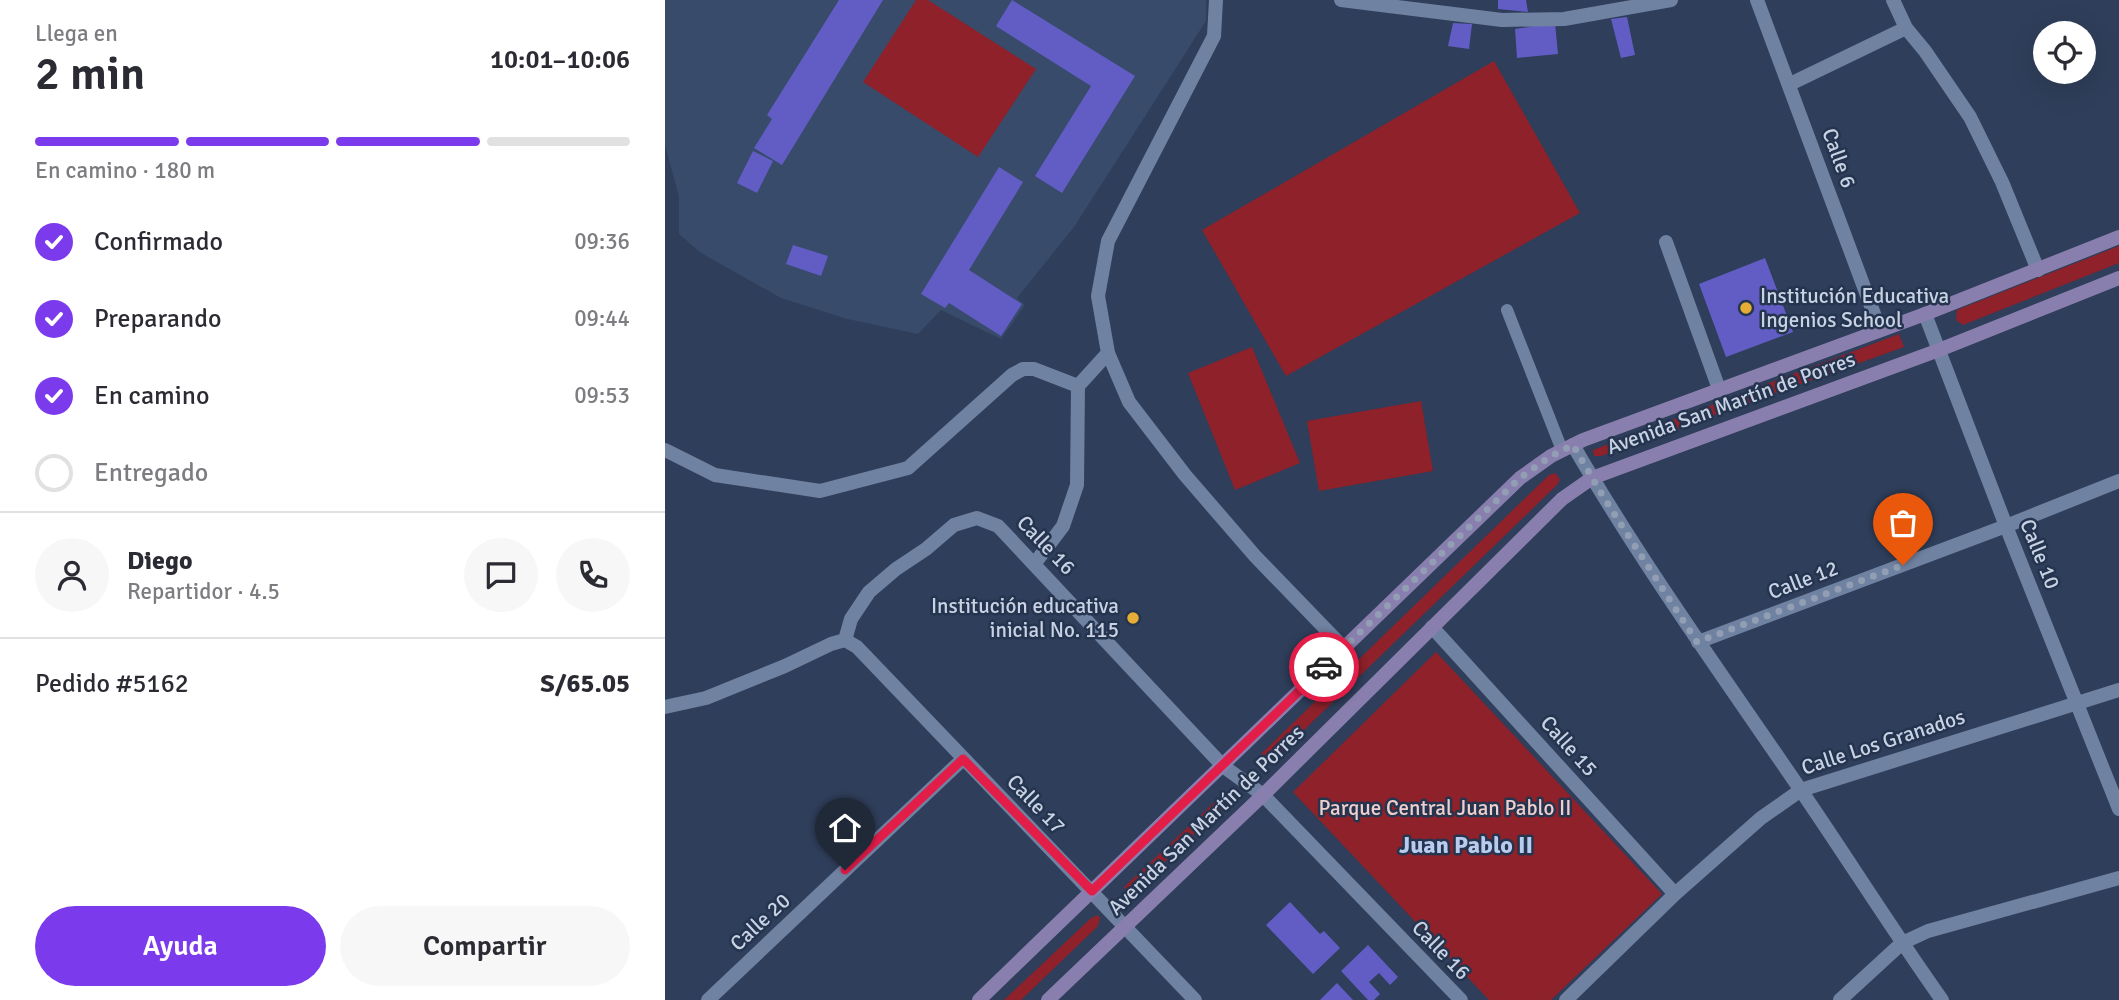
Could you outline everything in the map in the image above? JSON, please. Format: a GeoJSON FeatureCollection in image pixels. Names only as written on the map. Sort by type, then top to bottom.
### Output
{"type":"FeatureCollection","features":[{"type":"Feature","properties":{"kind":"main road","name":"Avenida San Martín de Porres"},"geometry":{"type":"LineString","coordinates":[[979,1000],[1520,478],[1568,447],[1719,388],[2038,271],[2119,237]]}},
{"type":"Feature","properties":{"kind":"main road","name":"Avenida San Martín de Porres"},"geometry":{"type":"LineString","coordinates":[[1048,1000],[1263,795],[1562,499],[1592,478],[1939,349],[2119,278]]}},
{"type":"Feature","properties":{"kind":"street"},"geometry":{"type":"LineString","coordinates":[[1216,0],[1214,36],[1108,241],[1098,296],[1108,354],[1129,402],[1185,475],[1255,556],[1344,648]]}},
{"type":"Feature","properties":{"kind":"street"},"geometry":{"type":"LineString","coordinates":[[1341,0],[1502,20],[1564,19],[1671,0]]}},
{"type":"Feature","properties":{"kind":"street","name":"Calle 6"},"geometry":{"type":"LineString","coordinates":[[1757,0],[1879,330]]}},
{"type":"Feature","properties":{"kind":"street"},"geometry":{"type":"LineString","coordinates":[[1893,0],[1906,28],[1970,117],[2002,181],[2038,271]]}},
{"type":"Feature","properties":{"kind":"street"},"geometry":{"type":"LineString","coordinates":[[1790,84],[1906,28]]}},
{"type":"Feature","properties":{"kind":"street"},"geometry":{"type":"LineString","coordinates":[[1666,242],[1719,388]]}},
{"type":"Feature","properties":{"kind":"street","name":"Calle 10"},"geometry":{"type":"LineString","coordinates":[[1925,314],[2119,809]]}},
{"type":"Feature","properties":{"kind":"street"},"geometry":{"type":"LineString","coordinates":[[1035,563],[1063,526],[1077,485],[1078,386],[1108,354]]}},
{"type":"Feature","properties":{"kind":"street"},"geometry":{"type":"LineString","coordinates":[[665,450],[715,475],[820,491],[908,468],[1012,375],[1023,369],[1034,369],[1078,386]]}},
{"type":"Feature","properties":{"kind":"street"},"geometry":{"type":"LineString","coordinates":[[1568,447],[1592,478],[1697,642],[1801,790],[1942,1000]]}},
{"type":"Feature","properties":{"kind":"street","name":"Calle 12"},"geometry":{"type":"LineString","coordinates":[[1697,642],[2119,481]]}},
{"type":"Feature","properties":{"kind":"street","name":"Calle 16"},"geometry":{"type":"LineString","coordinates":[[845,640],[851,619],[869,592],[926,550],[954,525],[977,518],[998,526],[1223,766],[1263,795],[1461,1000]]}},
{"type":"Feature","properties":{"kind":"street","name":"Calle 15"},"geometry":{"type":"LineString","coordinates":[[1432,627],[1675,894]]}},
{"type":"Feature","properties":{"kind":"street"},"geometry":{"type":"LineString","coordinates":[[665,707],[706,698],[845,640]]}},
{"type":"Feature","properties":{"kind":"street","name":"Calle 17"},"geometry":{"type":"LineString","coordinates":[[845,640],[857,647],[1195,1000]]}},
{"type":"Feature","properties":{"kind":"street","name":"Calle Los Granados"},"geometry":{"type":"LineString","coordinates":[[1566,1000],[1675,894],[1761,818],[1801,790],[2119,690]]}},
{"type":"Feature","properties":{"kind":"street","name":"Calle 20"},"geometry":{"type":"LineString","coordinates":[[708,1000],[963,759]]}},
{"type":"Feature","properties":{"kind":"street"},"geometry":{"type":"LineString","coordinates":[[1840,1000],[1902,943],[1928,931],[2119,878]]}},
{"type":"Feature","properties":{"kind":"lane"},"geometry":{"type":"LineString","coordinates":[[1507,310],[1568,447]]}},
{"type":"Feature","properties":{"kind":"shaded area"},"geometry":{"type":"Polygon","coordinates":[[[665,0],[1206,0],[1206,21],[1074,227],[1017,298],[1025,305],[1001,339],[941,310],[918,334],[847,319],[781,298],[701,253],[679,234],[679,197],[665,145],[665,0]]]}},
{"type":"Feature","properties":{"kind":"green space"},"geometry":{"type":"Polygon","coordinates":[[[916,0],[928,0],[1036,69],[978,157],[863,82],[916,0]]]}},
{"type":"Feature","properties":{"kind":"green space"},"geometry":{"type":"Polygon","coordinates":[[[1494,61],[1580,213],[1286,376],[1202,230],[1494,61]]]}},
{"type":"Feature","properties":{"kind":"green space"},"geometry":{"type":"Polygon","coordinates":[[[2119,246],[2119,263],[1963,325],[1956,320],[1957,310],[2119,246]]]}},
{"type":"Feature","properties":{"kind":"green space"},"geometry":{"type":"Polygon","coordinates":[[[1899,334],[1904,347],[1601,456],[1594,456],[1593,450],[1899,334]]]}},
{"type":"Feature","properties":{"kind":"green space"},"geometry":{"type":"Polygon","coordinates":[[[1252,347],[1300,463],[1235,490],[1188,373],[1252,347]]]}},
{"type":"Feature","properties":{"kind":"green space"},"geometry":{"type":"Polygon","coordinates":[[[1421,401],[1433,471],[1319,491],[1307,421],[1421,401]]]}},
{"type":"Feature","properties":{"kind":"green space"},"geometry":{"type":"Polygon","coordinates":[[[1555,473],[1560,479],[1558,484],[1270,763],[1263,761],[1261,754],[1549,475],[1555,473]]]}},
{"type":"Feature","properties":{"kind":"green space","name":"Parque Central Juan Pablo II"},"geometry":{"type":"Polygon","coordinates":[[[1436,652],[1662,894],[1551,1000],[1489,1000],[1293,792],[1436,652]]]}},
{"type":"Feature","properties":{"kind":"green space"},"geometry":{"type":"Polygon","coordinates":[[[1221,796],[1226,796],[1228,802],[1133,892],[1127,893],[1124,887],[1221,796]]]}},
{"type":"Feature","properties":{"kind":"green space"},"geometry":{"type":"Polygon","coordinates":[[[1098,915],[1098,926],[1021,1000],[1004,1000],[1091,918],[1098,915]]]}},
{"type":"Feature","properties":{"kind":"building"},"geometry":{"type":"Polygon","coordinates":[[[839,0],[883,0],[782,165],[754,148],[772,119],[767,115],[839,0]]]}},
{"type":"Feature","properties":{"kind":"building"},"geometry":{"type":"Polygon","coordinates":[[[1012,0],[1135,76],[1062,193],[1035,176],[1091,86],[996,26],[1012,0]]]}},
{"type":"Feature","properties":{"kind":"building"},"geometry":{"type":"Polygon","coordinates":[[[1498,0],[1526,0],[1528,12],[1498,9],[1498,0]]]}},
{"type":"Feature","properties":{"kind":"building"},"geometry":{"type":"Polygon","coordinates":[[[1627,17],[1635,55],[1621,58],[1611,19],[1627,17]]]}},
{"type":"Feature","properties":{"kind":"building"},"geometry":{"type":"Polygon","coordinates":[[[1453,23],[1472,24],[1469,49],[1448,46],[1453,23]]]}},
{"type":"Feature","properties":{"kind":"building"},"geometry":{"type":"Polygon","coordinates":[[[1555,23],[1558,54],[1517,58],[1515,29],[1555,23]]]}},
{"type":"Feature","properties":{"kind":"building"},"geometry":{"type":"Polygon","coordinates":[[[753,151],[773,161],[757,193],[737,183],[753,151]]]}},
{"type":"Feature","properties":{"kind":"building"},"geometry":{"type":"Polygon","coordinates":[[[999,167],[1023,182],[969,270],[1022,304],[1001,336],[949,303],[945,308],[921,294],[999,167]]]}},
{"type":"Feature","properties":{"kind":"building"},"geometry":{"type":"Polygon","coordinates":[[[793,245],[828,256],[821,276],[786,264],[793,245]]]}},
{"type":"Feature","properties":{"kind":"building","name":"Institución Educativa Ingenios School"},"geometry":{"type":"Polygon","coordinates":[[[1765,258],[1793,332],[1726,357],[1699,284],[1765,258]]]}},
{"type":"Feature","properties":{"kind":"building"},"geometry":{"type":"Polygon","coordinates":[[[1290,902],[1320,934],[1324,931],[1340,948],[1313,974],[1266,925],[1290,902]]]}},
{"type":"Feature","properties":{"kind":"building"},"geometry":{"type":"Polygon","coordinates":[[[1368,945],[1398,977],[1390,985],[1379,973],[1369,982],[1380,994],[1374,1000],[1368,1000],[1341,971],[1368,945]]]}},
{"type":"Feature","properties":{"kind":"building"},"geometry":{"type":"Polygon","coordinates":[[[1337,983],[1353,1000],[1320,1000],[1337,983]]]}},
{"type":"Feature","properties":{"kind":"way so far"},"geometry":{"type":"LineString","coordinates":[[1324,667],[1520,478],[1538,464],[1573,445],[1697,642],[1903,565]]}},
{"type":"Feature","properties":{"kind":"place","name":"Institución Educativa Ingenios School"},"geometry":{"type":"Point","coordinates":[1746,308]}},
{"type":"Feature","properties":{"kind":"place","name":"Institución educativa inicial No. 115"},"geometry":{"type":"Point","coordinates":[1133,618]}},
{"type":"Feature","properties":{"kind":"district","name":"Juan Pablo II"},"geometry":{"type":"Point","coordinates":[1466,845]}},
{"type":"Feature","properties":{"kind":"route"},"geometry":{"type":"LineString","coordinates":[[845,870],[963,759],[1092,891],[1324,667]]}}]}
